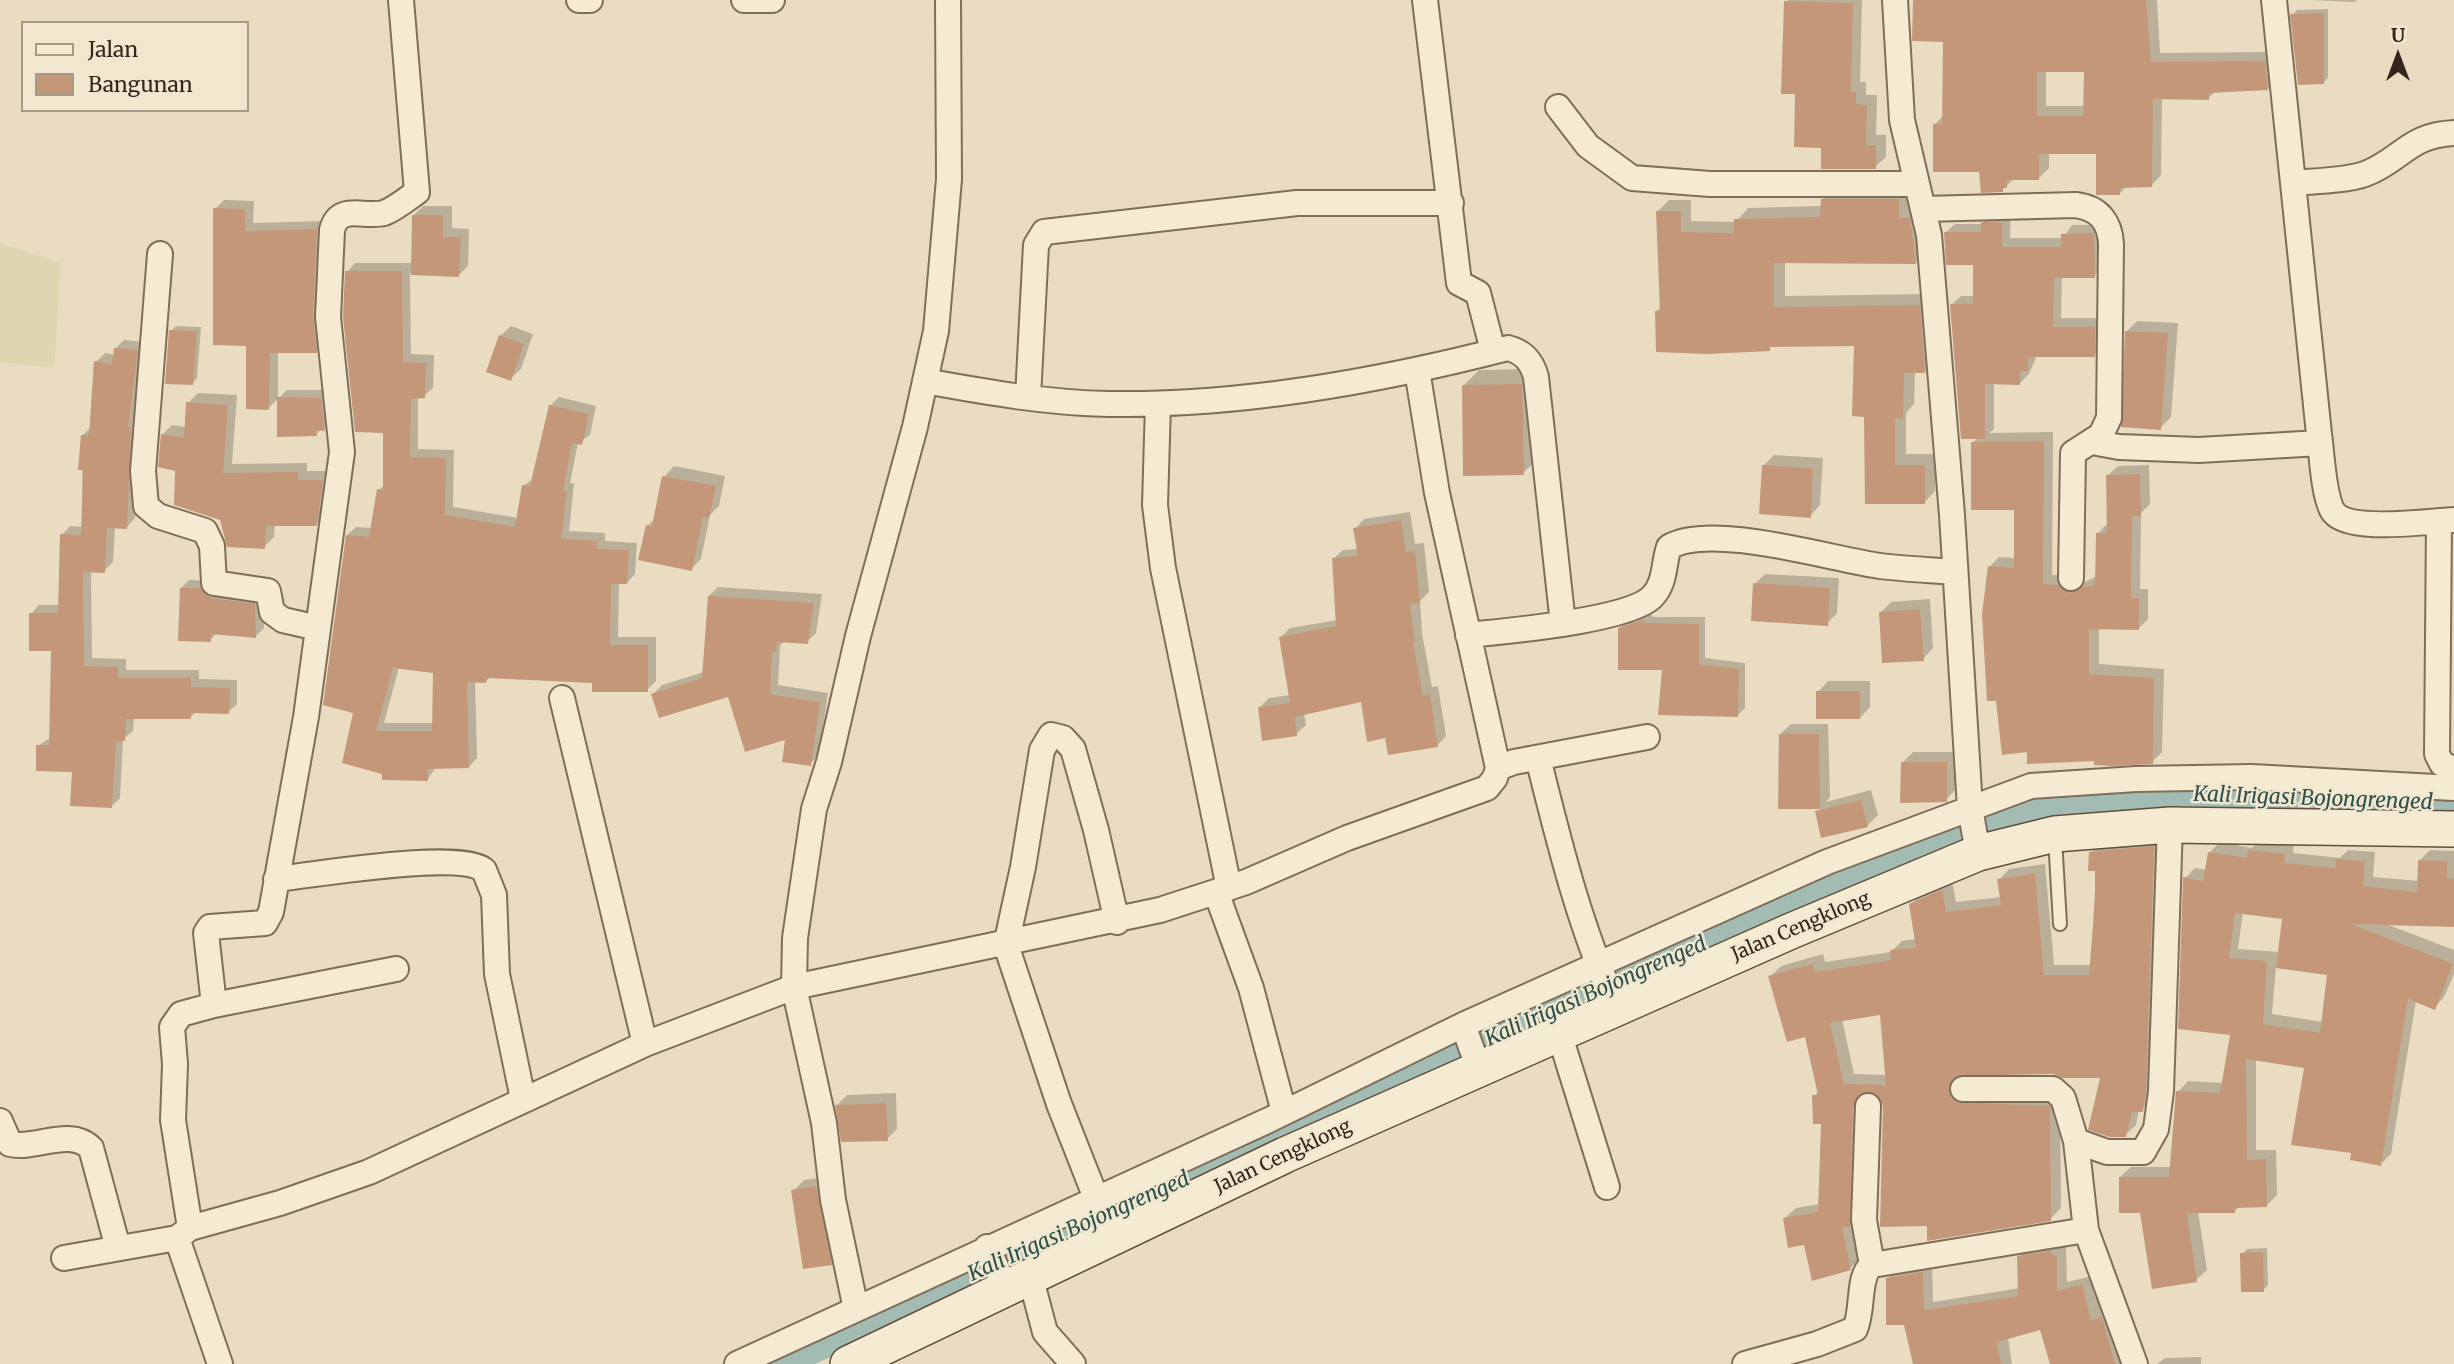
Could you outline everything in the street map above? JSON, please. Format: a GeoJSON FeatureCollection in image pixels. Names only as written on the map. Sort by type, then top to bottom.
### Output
{"type":"FeatureCollection","features":[{"type":"Feature","properties":{"kind":"main road","name":"Jalan Cengklong"},"geometry":{"type":"LineString","coordinates":[[848,1364],[886,1355],[1003,1269],[1279,1132],[1382,1107],[1477,1065],[1559,1033],[1614,1002],[1978,848],[2054,834],[2170,825],[2454,829]]}},
{"type":"Feature","properties":{"kind":"street"},"geometry":{"type":"LineString","coordinates":[[214,1005],[206,933],[210,927],[217,925],[265,923],[271,912],[306,717],[342,452],[328,317],[332,230],[335,220],[344,213],[384,213],[417,192],[401,0]]}},
{"type":"Feature","properties":{"kind":"street"},"geometry":{"type":"LineString","coordinates":[[579,0],[590,0]]}},
{"type":"Feature","properties":{"kind":"street"},"geometry":{"type":"LineString","coordinates":[[744,0],[772,0]]}},
{"type":"Feature","properties":{"kind":"street"},"geometry":{"type":"LineString","coordinates":[[856,1309],[833,1200],[824,1123],[794,987],[797,925],[814,809],[829,762],[858,636],[936,331],[949,179],[948,0]]}},
{"type":"Feature","properties":{"kind":"street"},"geometry":{"type":"LineString","coordinates":[[1425,0],[1459,283],[1478,293],[1493,351]]}},
{"type":"Feature","properties":{"kind":"street"},"geometry":{"type":"LineString","coordinates":[[1895,0],[1902,120],[1930,248],[1971,811],[1978,848]]}},
{"type":"Feature","properties":{"kind":"street"},"geometry":{"type":"LineString","coordinates":[[2274,0],[2320,443],[2330,505],[2340,519],[2358,524],[2446,521],[2437,754],[2442,764],[2454,769]]}},
{"type":"Feature","properties":{"kind":"street"},"geometry":{"type":"LineString","coordinates":[[1558,107],[1588,146],[1632,178],[1710,184],[1916,184]]}},
{"type":"Feature","properties":{"kind":"street"},"geometry":{"type":"LineString","coordinates":[[2293,183],[2363,175],[2385,164],[2420,139],[2454,133]]}},
{"type":"Feature","properties":{"kind":"street"},"geometry":{"type":"LineString","coordinates":[[1028,397],[1036,245],[1044,232],[1297,203],[1451,203]]}},
{"type":"Feature","properties":{"kind":"street"},"geometry":{"type":"LineString","coordinates":[[1923,209],[2076,205],[2103,216],[2108,224],[2112,244],[2109,418],[2104,431],[2073,453],[2071,578]]}},
{"type":"Feature","properties":{"kind":"street"},"geometry":{"type":"LineString","coordinates":[[160,254],[143,471],[146,506],[158,516],[205,531],[213,552],[214,583],[268,592],[272,612],[283,620],[318,628]]}},
{"type":"Feature","properties":{"kind":"street"},"geometry":{"type":"LineString","coordinates":[[925,381],[1028,397],[1106,404],[1158,404],[1328,385],[1417,370],[1508,348],[1521,353],[1532,365],[1536,377],[1563,624]]}},
{"type":"Feature","properties":{"kind":"street"},"geometry":{"type":"LineString","coordinates":[[64,1258],[183,1233],[369,1172],[645,1044],[794,987],[1117,922],[1223,890],[1347,838],[1488,788],[1496,778],[1498,768],[1437,493],[1417,370]]}},
{"type":"Feature","properties":{"kind":"street"},"geometry":{"type":"LineString","coordinates":[[1158,404],[1156,505],[1163,568],[1223,890],[1251,988],[1279,1132]]}},
{"type":"Feature","properties":{"kind":"street"},"geometry":{"type":"LineString","coordinates":[[2092,442],[2119,447],[2199,450],[2320,443]]}},
{"type":"Feature","properties":{"kind":"street"},"geometry":{"type":"LineString","coordinates":[[1468,635],[1563,624],[1634,607],[1650,598],[1661,582],[1669,547],[1689,541],[1743,541],[1880,566],[1955,572]]}},
{"type":"Feature","properties":{"kind":"street"},"geometry":{"type":"LineString","coordinates":[[562,698],[645,1044]]}},
{"type":"Feature","properties":{"kind":"street"},"geometry":{"type":"LineString","coordinates":[[1096,1198],[1059,1104],[1006,945],[1023,867],[1042,750],[1051,735],[1063,738],[1073,749],[1096,830],[1117,922]]}},
{"type":"Feature","properties":{"kind":"street"},"geometry":{"type":"LineString","coordinates":[[1498,768],[1647,737]]}},
{"type":"Feature","properties":{"kind":"street"},"geometry":{"type":"LineString","coordinates":[[1538,758],[1556,830],[1599,968],[1614,1002]]}},
{"type":"Feature","properties":{"kind":"street"},"geometry":{"type":"LineString","coordinates":[[737,1364],[856,1309],[1003,1269],[1096,1198],[1279,1132],[1365,1076],[1463,1029],[1826,862],[1971,811],[2031,786],[2136,779],[2252,777],[2454,789]]}},
{"type":"Feature","properties":{"kind":"street"},"geometry":{"type":"LineString","coordinates":[[2076,1141],[2107,1152],[2143,1152],[2156,1129],[2166,1026],[2170,825]]}},
{"type":"Feature","properties":{"kind":"street"},"geometry":{"type":"LineString","coordinates":[[276,879],[422,862],[472,865],[484,870],[494,895],[497,974],[523,1099]]}},
{"type":"Feature","properties":{"kind":"street"},"geometry":{"type":"LineString","coordinates":[[220,1364],[183,1233],[173,1120],[175,1064],[172,1027],[181,1014],[214,1005],[396,969]]}},
{"type":"Feature","properties":{"kind":"street"},"geometry":{"type":"LineString","coordinates":[[1463,1029],[1477,1065]]}},
{"type":"Feature","properties":{"kind":"street"},"geometry":{"type":"LineString","coordinates":[[1559,1033],[1607,1187]]}},
{"type":"Feature","properties":{"kind":"street"},"geometry":{"type":"LineString","coordinates":[[1365,1076],[1382,1107]]}},
{"type":"Feature","properties":{"kind":"street"},"geometry":{"type":"LineString","coordinates":[[1963,1089],[2053,1089],[2063,1098],[2076,1141],[2086,1230],[2135,1364]]}},
{"type":"Feature","properties":{"kind":"street"},"geometry":{"type":"LineString","coordinates":[[1868,1106],[1864,1220],[1872,1265]]}},
{"type":"Feature","properties":{"kind":"street"},"geometry":{"type":"LineString","coordinates":[[0,1121],[10,1144],[68,1139],[85,1141],[91,1147],[118,1248]]}},
{"type":"Feature","properties":{"kind":"street"},"geometry":{"type":"LineString","coordinates":[[1745,1364],[1817,1344],[1855,1329],[1862,1312],[1863,1276],[1872,1265],[2086,1230]]}},
{"type":"Feature","properties":{"kind":"street"},"geometry":{"type":"LineString","coordinates":[[1003,1269],[1045,1332],[1073,1364]]}},
{"type":"Feature","properties":{"kind":"lane"},"geometry":{"type":"LineString","coordinates":[[2054,834],[2060,924]]}},
{"type":"Feature","properties":{"kind":"shaded area"},"geometry":{"type":"Polygon","coordinates":[[[0,243],[61,263],[54,368],[0,362],[0,243]]]}},
{"type":"Feature","properties":{"kind":"building"},"geometry":{"type":"Polygon","coordinates":[[[1913,0],[2146,0],[2151,62],[2265,61],[2268,90],[2209,93],[2209,100],[2153,99],[2152,187],[2120,188],[2120,195],[2096,195],[2096,154],[2039,154],[2039,180],[2007,180],[2007,188],[2003,188],[2003,192],[1981,193],[1979,172],[1933,172],[1933,124],[1942,124],[1943,42],[1912,41],[1913,0]],[[2037,72],[2037,116],[2083,116],[2084,72],[2037,72]]]}},
{"type":"Feature","properties":{"kind":"building"},"geometry":{"type":"Polygon","coordinates":[[[1784,1],[1853,3],[1851,92],[1856,92],[1856,104],[1867,105],[1866,145],[1876,145],[1876,169],[1821,169],[1821,148],[1794,147],[1795,94],[1781,94],[1784,1]]]}},
{"type":"Feature","properties":{"kind":"building"},"geometry":{"type":"Polygon","coordinates":[[[2324,13],[2324,84],[2298,85],[2290,14],[2324,13]]]}},
{"type":"Feature","properties":{"kind":"building"},"geometry":{"type":"Polygon","coordinates":[[[1821,199],[1899,199],[1899,218],[1910,218],[1916,264],[1774,263],[1774,307],[1920,305],[1925,373],[1904,373],[1903,418],[1895,418],[1895,465],[1925,465],[1925,504],[1865,504],[1864,417],[1852,416],[1854,346],[1770,347],[1770,351],[1706,354],[1656,352],[1655,311],[1660,311],[1656,211],[1681,211],[1681,232],[1734,233],[1734,219],[1820,217],[1821,199]]]}},
{"type":"Feature","properties":{"kind":"building"},"geometry":{"type":"Polygon","coordinates":[[[213,208],[245,209],[245,231],[317,229],[313,316],[317,353],[270,353],[269,410],[246,409],[246,346],[213,345],[213,208]]]}},
{"type":"Feature","properties":{"kind":"building"},"geometry":{"type":"Polygon","coordinates":[[[412,215],[443,215],[443,237],[461,237],[459,277],[411,275],[412,215]]]}},
{"type":"Feature","properties":{"kind":"building"},"geometry":{"type":"Polygon","coordinates":[[[1981,222],[2002,222],[2002,247],[2061,247],[2061,234],[2094,233],[2095,278],[2054,278],[2053,327],[2095,327],[2095,357],[2028,357],[2028,371],[2020,371],[2020,385],[1985,384],[1985,439],[1961,439],[1950,304],[1973,304],[1973,265],[1946,265],[1944,232],[1981,232],[1981,222]]]}},
{"type":"Feature","properties":{"kind":"building"},"geometry":{"type":"Polygon","coordinates":[[[345,271],[402,271],[403,362],[426,363],[425,398],[411,399],[410,457],[446,458],[445,515],[515,527],[522,485],[530,486],[549,405],[589,414],[582,445],[572,443],[563,491],[567,491],[561,539],[597,541],[597,549],[629,550],[627,584],[611,584],[610,645],[648,645],[648,692],[592,692],[592,683],[487,678],[486,683],[467,682],[469,768],[428,769],[428,781],[382,780],[382,774],[342,763],[353,713],[323,705],[346,535],[369,537],[377,489],[383,490],[383,433],[355,432],[343,317],[345,271]],[[393,668],[376,731],[432,731],[433,673],[393,668]]]}},
{"type":"Feature","properties":{"kind":"building"},"geometry":{"type":"Polygon","coordinates":[[[169,330],[197,331],[193,385],[165,384],[169,330]]]}},
{"type":"Feature","properties":{"kind":"building"},"geometry":{"type":"Polygon","coordinates":[[[2125,331],[2168,333],[2161,430],[2121,427],[2125,331]]]}},
{"type":"Feature","properties":{"kind":"building"},"geometry":{"type":"Polygon","coordinates":[[[499,335],[524,344],[511,381],[486,372],[499,335]]]}},
{"type":"Feature","properties":{"kind":"building"},"geometry":{"type":"Polygon","coordinates":[[[114,348],[138,350],[128,427],[131,427],[127,529],[107,528],[105,573],[83,572],[84,666],[118,667],[118,678],[191,678],[191,687],[230,688],[229,714],[191,713],[191,719],[126,719],[125,741],[116,741],[112,808],[70,806],[72,772],[36,771],[36,745],[49,745],[51,651],[29,651],[29,613],[58,613],[60,534],[81,535],[83,470],[78,470],[81,435],[89,435],[94,361],[112,364],[114,348]]]}},
{"type":"Feature","properties":{"kind":"building"},"geometry":{"type":"Polygon","coordinates":[[[1522,384],[1524,475],[1463,476],[1462,385],[1522,384]]]}},
{"type":"Feature","properties":{"kind":"building"},"geometry":{"type":"Polygon","coordinates":[[[277,397],[321,398],[325,431],[316,430],[317,436],[277,437],[277,397]]]}},
{"type":"Feature","properties":{"kind":"building"},"geometry":{"type":"Polygon","coordinates":[[[186,402],[228,405],[223,473],[298,472],[298,480],[323,480],[317,526],[266,526],[265,549],[227,547],[220,520],[174,505],[175,471],[158,467],[161,434],[184,438],[186,402]]]}},
{"type":"Feature","properties":{"kind":"building"},"geometry":{"type":"Polygon","coordinates":[[[2044,441],[2043,584],[2058,585],[2070,593],[2084,586],[2095,586],[2096,533],[2107,533],[2106,475],[2140,474],[2141,516],[2132,516],[2131,598],[2139,598],[2139,630],[2089,629],[2089,674],[2154,678],[2153,764],[2110,766],[2094,765],[2094,761],[2027,764],[2027,752],[2002,755],[1996,701],[1987,701],[1982,614],[1988,566],[2014,568],[2014,510],[1971,510],[1971,442],[2044,441]]]}},
{"type":"Feature","properties":{"kind":"building"},"geometry":{"type":"Polygon","coordinates":[[[1762,465],[1813,468],[1811,518],[1759,514],[1762,465]]]}},
{"type":"Feature","properties":{"kind":"building"},"geometry":{"type":"Polygon","coordinates":[[[662,476],[716,486],[709,518],[703,517],[692,571],[638,560],[646,525],[652,526],[662,476]]]}},
{"type":"Feature","properties":{"kind":"building"},"geometry":{"type":"Polygon","coordinates":[[[1401,520],[1406,552],[1415,551],[1420,603],[1410,604],[1413,642],[1423,696],[1430,694],[1438,747],[1388,755],[1385,738],[1367,742],[1361,702],[1295,717],[1297,736],[1262,741],[1258,707],[1290,703],[1279,637],[1336,626],[1332,558],[1358,556],[1353,528],[1401,520]]]}},
{"type":"Feature","properties":{"kind":"building"},"geometry":{"type":"Polygon","coordinates":[[[1753,583],[1830,588],[1828,626],[1751,621],[1753,583]]]}},
{"type":"Feature","properties":{"kind":"building"},"geometry":{"type":"Polygon","coordinates":[[[180,588],[200,588],[211,598],[255,604],[256,638],[211,634],[211,642],[178,641],[180,588]]]}},
{"type":"Feature","properties":{"kind":"building"},"geometry":{"type":"Polygon","coordinates":[[[708,596],[814,603],[808,644],[777,642],[776,652],[772,652],[770,694],[820,702],[811,766],[782,762],[785,740],[745,752],[728,697],[659,718],[651,694],[702,678],[708,596]]]}},
{"type":"Feature","properties":{"kind":"building"},"geometry":{"type":"Polygon","coordinates":[[[1920,609],[1924,661],[1882,663],[1879,612],[1920,609]]]}},
{"type":"Feature","properties":{"kind":"building"},"geometry":{"type":"Polygon","coordinates":[[[1643,620],[1645,623],[1699,624],[1699,664],[1739,669],[1738,717],[1658,715],[1662,670],[1618,670],[1618,628],[1643,620]]]}},
{"type":"Feature","properties":{"kind":"building"},"geometry":{"type":"Polygon","coordinates":[[[1816,691],[1860,691],[1860,719],[1816,719],[1816,691]]]}},
{"type":"Feature","properties":{"kind":"building"},"geometry":{"type":"Polygon","coordinates":[[[1779,734],[1819,734],[1820,809],[1778,809],[1779,734]]]}},
{"type":"Feature","properties":{"kind":"building"},"geometry":{"type":"Polygon","coordinates":[[[1901,762],[1947,762],[1947,802],[1900,803],[1901,762]]]}},
{"type":"Feature","properties":{"kind":"building"},"geometry":{"type":"Polygon","coordinates":[[[1861,800],[1868,827],[1821,838],[1815,811],[1861,800]]]}},
{"type":"Feature","properties":{"kind":"building"},"geometry":{"type":"Polygon","coordinates":[[[2154,846],[2143,1112],[2132,1112],[2126,1137],[2110,1137],[2088,1130],[2100,1078],[2063,1078],[2053,1074],[1956,1076],[1948,1088],[1956,1102],[2050,1106],[2051,1221],[1927,1241],[1927,1226],[1880,1227],[1883,1106],[1876,1094],[1862,1093],[1853,1105],[1850,1227],[1842,1227],[1851,1270],[1812,1281],[1804,1245],[1788,1248],[1783,1218],[1818,1212],[1821,1124],[1813,1124],[1812,1095],[1818,1095],[1805,1037],[1787,1042],[1768,976],[1812,964],[1815,972],[1891,960],[1890,950],[1916,948],[1909,904],[1942,890],[1946,912],[2001,905],[1997,879],[2035,873],[2044,975],[2089,975],[2095,871],[2088,871],[2089,852],[2154,846]],[[1880,1015],[1830,1023],[1844,1084],[1886,1085],[1880,1015]]]}},
{"type":"Feature","properties":{"kind":"building"},"geometry":{"type":"Polygon","coordinates":[[[2248,850],[2285,854],[2284,863],[2335,868],[2336,859],[2365,861],[2363,886],[2417,892],[2418,860],[2447,861],[2447,878],[2454,879],[2454,927],[2351,924],[2453,964],[2435,1010],[2408,999],[2381,1166],[2350,1160],[2351,1153],[2291,1145],[2304,1068],[2246,1059],[2247,1160],[2266,1159],[2267,1207],[2235,1208],[2235,1213],[2187,1213],[2197,1282],[2152,1289],[2140,1213],[2119,1213],[2119,1177],[2169,1177],[2176,1091],[2220,1093],[2230,1035],[2178,1029],[2183,877],[2203,881],[2208,852],[2247,858],[2248,850]],[[2235,913],[2229,958],[2267,961],[2263,1024],[2320,1033],[2327,975],[2276,968],[2282,919],[2235,913]]]}},
{"type":"Feature","properties":{"kind":"building"},"geometry":{"type":"Polygon","coordinates":[[[886,1103],[888,1141],[841,1142],[835,1105],[886,1103]]]}},
{"type":"Feature","properties":{"kind":"building"},"geometry":{"type":"Polygon","coordinates":[[[816,1186],[832,1265],[803,1269],[791,1190],[816,1186]]]}},
{"type":"Feature","properties":{"kind":"building"},"geometry":{"type":"Polygon","coordinates":[[[2051,1251],[2052,1255],[2057,1256],[2057,1291],[2082,1284],[2091,1320],[2102,1317],[2115,1364],[2050,1364],[2040,1330],[1997,1342],[2001,1364],[1913,1364],[1904,1325],[1886,1325],[1886,1278],[1923,1272],[1924,1310],[2018,1296],[2017,1256],[2051,1251]]]}},
{"type":"Feature","properties":{"kind":"building"},"geometry":{"type":"Polygon","coordinates":[[[2263,1252],[2264,1292],[2241,1292],[2240,1253],[2263,1252]]]}},
{"type":"Feature","properties":{"kind":"waterway","name":"Kali Irigasi Bojongrenged"},"geometry":{"type":"LineString","coordinates":[[779,1364],[1902,849],[1968,823],[2088,804],[2201,792],[2454,804]]}}]}
